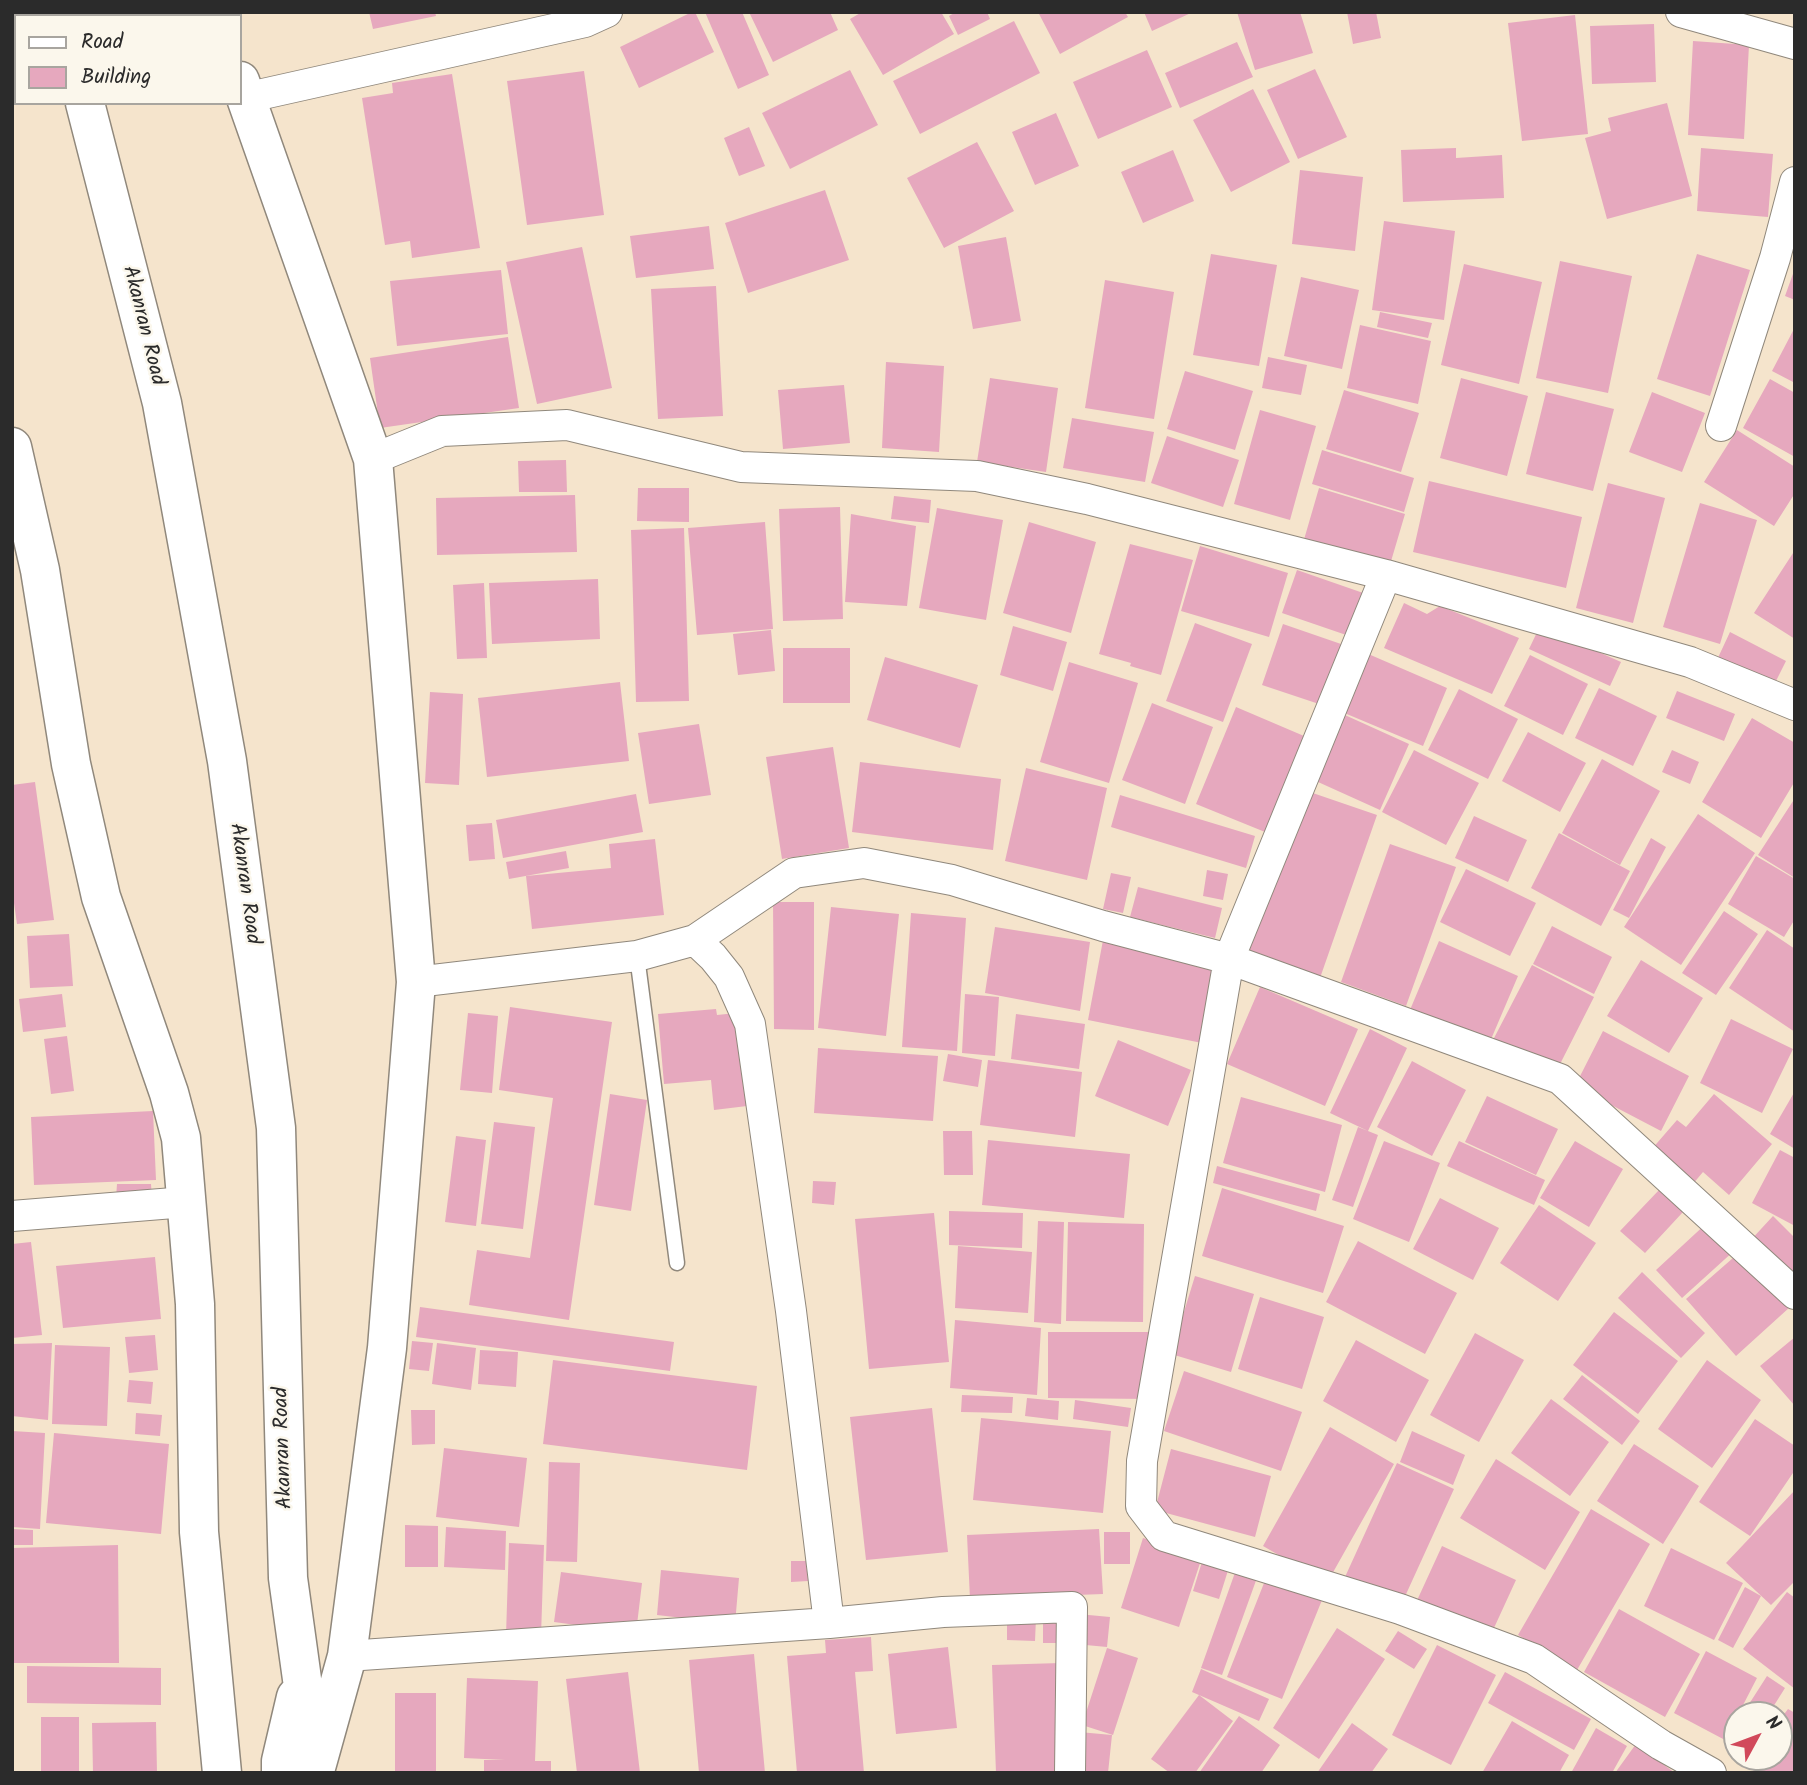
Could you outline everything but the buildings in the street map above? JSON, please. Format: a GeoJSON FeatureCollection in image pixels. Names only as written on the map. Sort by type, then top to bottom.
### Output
{"type":"FeatureCollection","features":[{"type":"Feature","properties":{"kind":"main road"},"geometry":{"type":"LineString","coordinates":[[242,90],[373,459],[416,982],[387,1348],[347,1656],[304,1772]]}},
{"type":"Feature","properties":{"kind":"main road","name":"Akanran Road"},"geometry":{"type":"LineString","coordinates":[[86,105],[162,403],[227,761],[276,1128],[288,1578],[301,1678],[304,1772]]}},
{"type":"Feature","properties":{"kind":"main road"},"geometry":{"type":"LineString","coordinates":[[12,447],[40,570],[71,764],[101,897],[181,1138],[195,1304],[199,1532],[222,1773]]}},
{"type":"Feature","properties":{"kind":"street"},"geometry":{"type":"LineString","coordinates":[[242,90],[585,22],[607,12]]}},
{"type":"Feature","properties":{"kind":"street"},"geometry":{"type":"LineString","coordinates":[[1681,12],[1795,44]]}},
{"type":"Feature","properties":{"kind":"street"},"geometry":{"type":"LineString","coordinates":[[1721,426],[1775,258],[1795,182]]}},
{"type":"Feature","properties":{"kind":"street"},"geometry":{"type":"LineString","coordinates":[[373,459],[442,431],[567,425],[741,467],[977,475],[1100,502],[1386,575],[1690,662],[1795,705]]}},
{"type":"Feature","properties":{"kind":"street"},"geometry":{"type":"LineString","coordinates":[[1386,575],[1229,959],[1142,1461],[1141,1506],[1164,1536],[1400,1609],[1534,1659],[1661,1745],[1711,1773]]}},
{"type":"Feature","properties":{"kind":"street"},"geometry":{"type":"LineString","coordinates":[[416,982],[637,956],[695,940],[794,873],[864,863],[952,880],[1103,926],[1229,959],[1560,1079],[1795,1294]]}},
{"type":"Feature","properties":{"kind":"street"},"geometry":{"type":"LineString","coordinates":[[695,940],[729,977],[750,1024],[791,1311],[829,1623]]}},
{"type":"Feature","properties":{"kind":"street"},"geometry":{"type":"LineString","coordinates":[[12,1216],[186,1202]]}},
{"type":"Feature","properties":{"kind":"street"},"geometry":{"type":"LineString","coordinates":[[347,1656],[829,1623],[943,1612],[1072,1607],[1070,1773]]}},
{"type":"Feature","properties":{"kind":"lane"},"geometry":{"type":"LineString","coordinates":[[637,956],[677,1263]]}}]}
